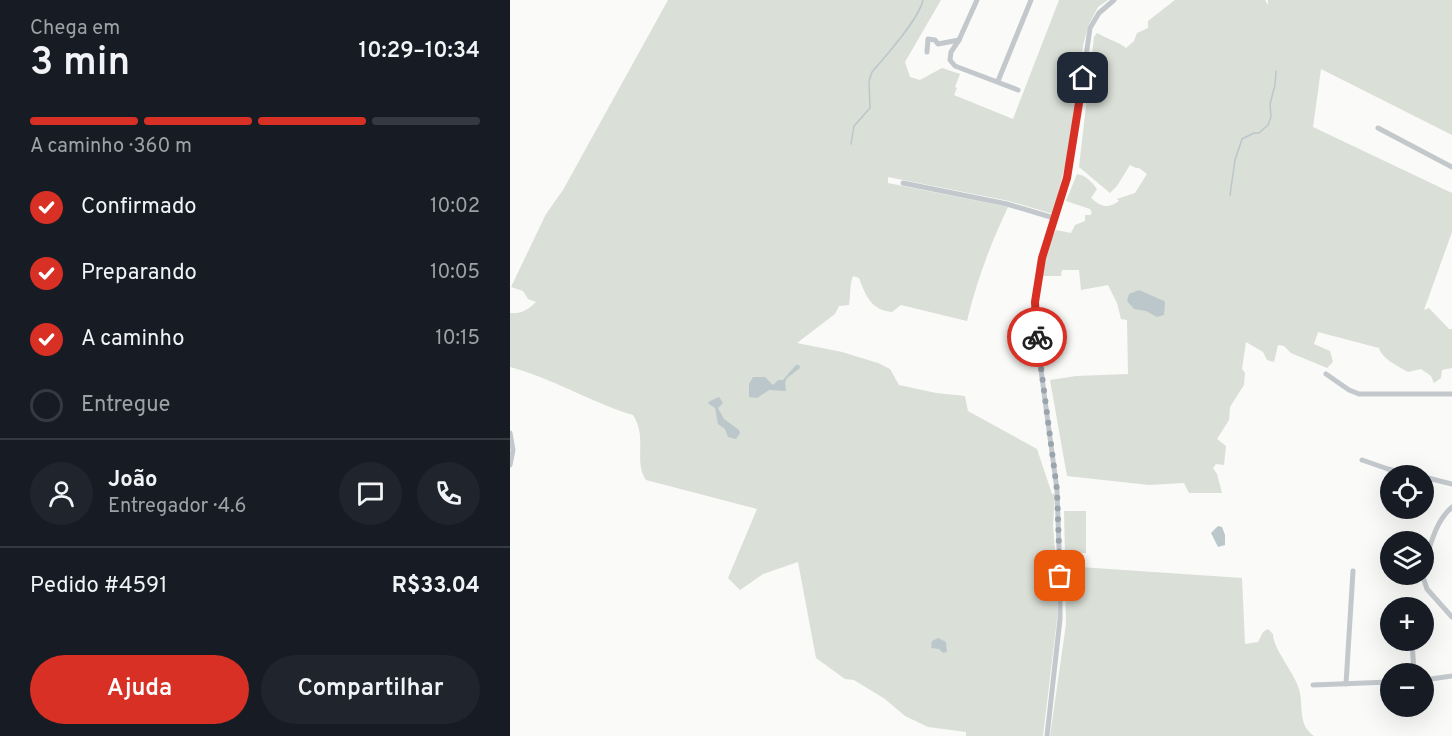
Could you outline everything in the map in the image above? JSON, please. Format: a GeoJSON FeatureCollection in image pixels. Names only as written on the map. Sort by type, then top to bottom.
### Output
{"type":"FeatureCollection","features":[{"type":"Feature","properties":{"kind":"street"},"geometry":{"type":"LineString","coordinates":[[977,0],[951,52],[950,60],[955,66],[1018,90]]}},
{"type":"Feature","properties":{"kind":"street"},"geometry":{"type":"LineString","coordinates":[[998,81],[1031,0]]}},
{"type":"Feature","properties":{"kind":"street"},"geometry":{"type":"LineString","coordinates":[[1047,736],[1060,619],[1060,576],[1057,490],[1037,340],[1035,302],[1042,258],[1067,178],[1090,28],[1099,13],[1114,0]]}},
{"type":"Feature","properties":{"kind":"street"},"geometry":{"type":"LineString","coordinates":[[927,52],[928,39],[935,40],[938,44],[959,40]]}},
{"type":"Feature","properties":{"kind":"street"},"geometry":{"type":"LineString","coordinates":[[1378,128],[1452,167]]}},
{"type":"Feature","properties":{"kind":"street"},"geometry":{"type":"LineString","coordinates":[[903,183],[1010,204],[1054,218]]}},
{"type":"Feature","properties":{"kind":"street"},"geometry":{"type":"LineString","coordinates":[[1326,374],[1359,394],[1452,394]]}},
{"type":"Feature","properties":{"kind":"street"},"geometry":{"type":"LineString","coordinates":[[510,433],[513,450],[510,465]]}},
{"type":"Feature","properties":{"kind":"street"},"geometry":{"type":"LineString","coordinates":[[1362,460],[1380,465]]}},
{"type":"Feature","properties":{"kind":"street"},"geometry":{"type":"LineString","coordinates":[[1434,480],[1452,484]]}},
{"type":"Feature","properties":{"kind":"street"},"geometry":{"type":"LineString","coordinates":[[1434,536],[1442,517],[1452,507]]}},
{"type":"Feature","properties":{"kind":"street"},"geometry":{"type":"LineString","coordinates":[[1346,684],[1353,571]]}},
{"type":"Feature","properties":{"kind":"street"},"geometry":{"type":"LineString","coordinates":[[1426,585],[1452,617]]}},
{"type":"Feature","properties":{"kind":"street"},"geometry":{"type":"LineString","coordinates":[[1434,679],[1452,676]]}},
{"type":"Feature","properties":{"kind":"street"},"geometry":{"type":"LineString","coordinates":[[1313,685],[1380,682]]}},
{"type":"Feature","properties":{"kind":"shaded area"},"geometry":{"type":"Polygon","coordinates":[[[668,0],[941,0],[905,62],[910,77],[920,80],[942,68],[960,74],[954,95],[1013,119],[1059,0],[1108,0],[1098,7],[1088,26],[1083,46],[1070,146],[1053,214],[1009,201],[888,177],[888,183],[1008,207],[984,263],[967,321],[901,305],[892,312],[885,311],[870,301],[859,278],[853,276],[849,305],[839,306],[835,314],[797,343],[842,352],[878,363],[890,369],[899,385],[936,393],[965,396],[968,411],[1037,449],[1052,494],[1055,494],[1053,526],[1057,574],[1057,619],[1043,736],[966,736],[966,732],[928,727],[905,716],[885,699],[854,680],[845,679],[816,658],[798,562],[763,574],[740,590],[728,578],[757,509],[646,480],[641,465],[640,432],[633,415],[541,377],[510,367],[510,313],[524,311],[536,302],[528,299],[523,291],[511,287],[546,214],[563,190],[668,0]]]}},
{"type":"Feature","properties":{"kind":"shaded area"},"geometry":{"type":"Polygon","coordinates":[[[1175,0],[1265,0],[1268,5],[1268,0],[1452,0],[1452,135],[1321,69],[1313,127],[1452,193],[1452,232],[1424,310],[1429,308],[1449,329],[1452,329],[1452,368],[1442,370],[1441,378],[1434,383],[1431,376],[1421,369],[1408,372],[1395,365],[1383,356],[1379,348],[1318,332],[1314,344],[1330,351],[1333,362],[1327,368],[1278,345],[1274,362],[1267,360],[1263,352],[1246,342],[1242,369],[1245,373],[1244,385],[1230,407],[1229,420],[1217,439],[1226,446],[1224,465],[1216,464],[1213,468],[1222,493],[1189,493],[1184,483],[1149,485],[1067,476],[1050,380],[1076,376],[1128,374],[1127,320],[1121,319],[1117,303],[1108,285],[1081,290],[1079,270],[1062,270],[1061,276],[1043,276],[1044,264],[1048,246],[1056,230],[1071,233],[1075,225],[1085,221],[1085,215],[1092,213],[1090,209],[1066,201],[1077,174],[1088,179],[1097,189],[1091,198],[1101,205],[1108,206],[1119,201],[1117,199],[1135,193],[1147,174],[1130,165],[1110,193],[1079,167],[1094,37],[1097,33],[1126,48],[1134,41],[1137,33],[1148,28],[1148,21],[1175,0]]]}},
{"type":"Feature","properties":{"kind":"shaded area"},"geometry":{"type":"Polygon","coordinates":[[[1139,290],[1164,301],[1164,315],[1157,317],[1146,311],[1134,309],[1127,301],[1129,294],[1139,290]]]}},
{"type":"Feature","properties":{"kind":"shaded area"},"geometry":{"type":"Polygon","coordinates":[[[796,365],[800,368],[787,378],[786,391],[769,390],[757,398],[749,397],[749,384],[753,377],[765,377],[773,385],[778,380],[783,380],[796,365]]]}},
{"type":"Feature","properties":{"kind":"shaded area"},"geometry":{"type":"Polygon","coordinates":[[[719,397],[723,403],[718,408],[724,419],[739,430],[740,433],[736,439],[728,437],[725,429],[718,424],[715,408],[708,402],[719,397]]]}},
{"type":"Feature","properties":{"kind":"shaded area"},"geometry":{"type":"Polygon","coordinates":[[[1064,511],[1086,511],[1086,553],[1065,553],[1064,511]]]}},
{"type":"Feature","properties":{"kind":"shaded area"},"geometry":{"type":"Polygon","coordinates":[[[1218,526],[1222,527],[1225,535],[1225,545],[1218,547],[1211,533],[1218,526]]]}},
{"type":"Feature","properties":{"kind":"shaded area"},"geometry":{"type":"Polygon","coordinates":[[[1065,566],[1242,578],[1245,644],[1258,642],[1263,632],[1268,629],[1273,634],[1276,647],[1299,689],[1305,726],[1314,736],[1050,736],[1066,624],[1065,566]]]}},
{"type":"Feature","properties":{"kind":"shaded area"},"geometry":{"type":"Polygon","coordinates":[[[938,638],[946,642],[947,652],[943,653],[939,649],[931,648],[932,641],[938,638]]]}},
{"type":"Feature","properties":{"kind":"waterway"},"geometry":{"type":"LineString","coordinates":[[851,144],[854,126],[870,108],[869,81],[872,72],[909,27],[923,0]]}},
{"type":"Feature","properties":{"kind":"waterway"},"geometry":{"type":"LineString","coordinates":[[1230,195],[1235,160],[1242,139],[1259,133],[1268,125],[1271,117],[1270,104],[1276,71]]}},
{"type":"Feature","properties":{"kind":"way so far"},"geometry":{"type":"LineString","coordinates":[[1037,337],[1057,490],[1060,576]]}},
{"type":"Feature","properties":{"kind":"route"},"geometry":{"type":"LineString","coordinates":[[1037,337],[1035,302],[1042,258],[1067,178],[1083,78]]}}]}
